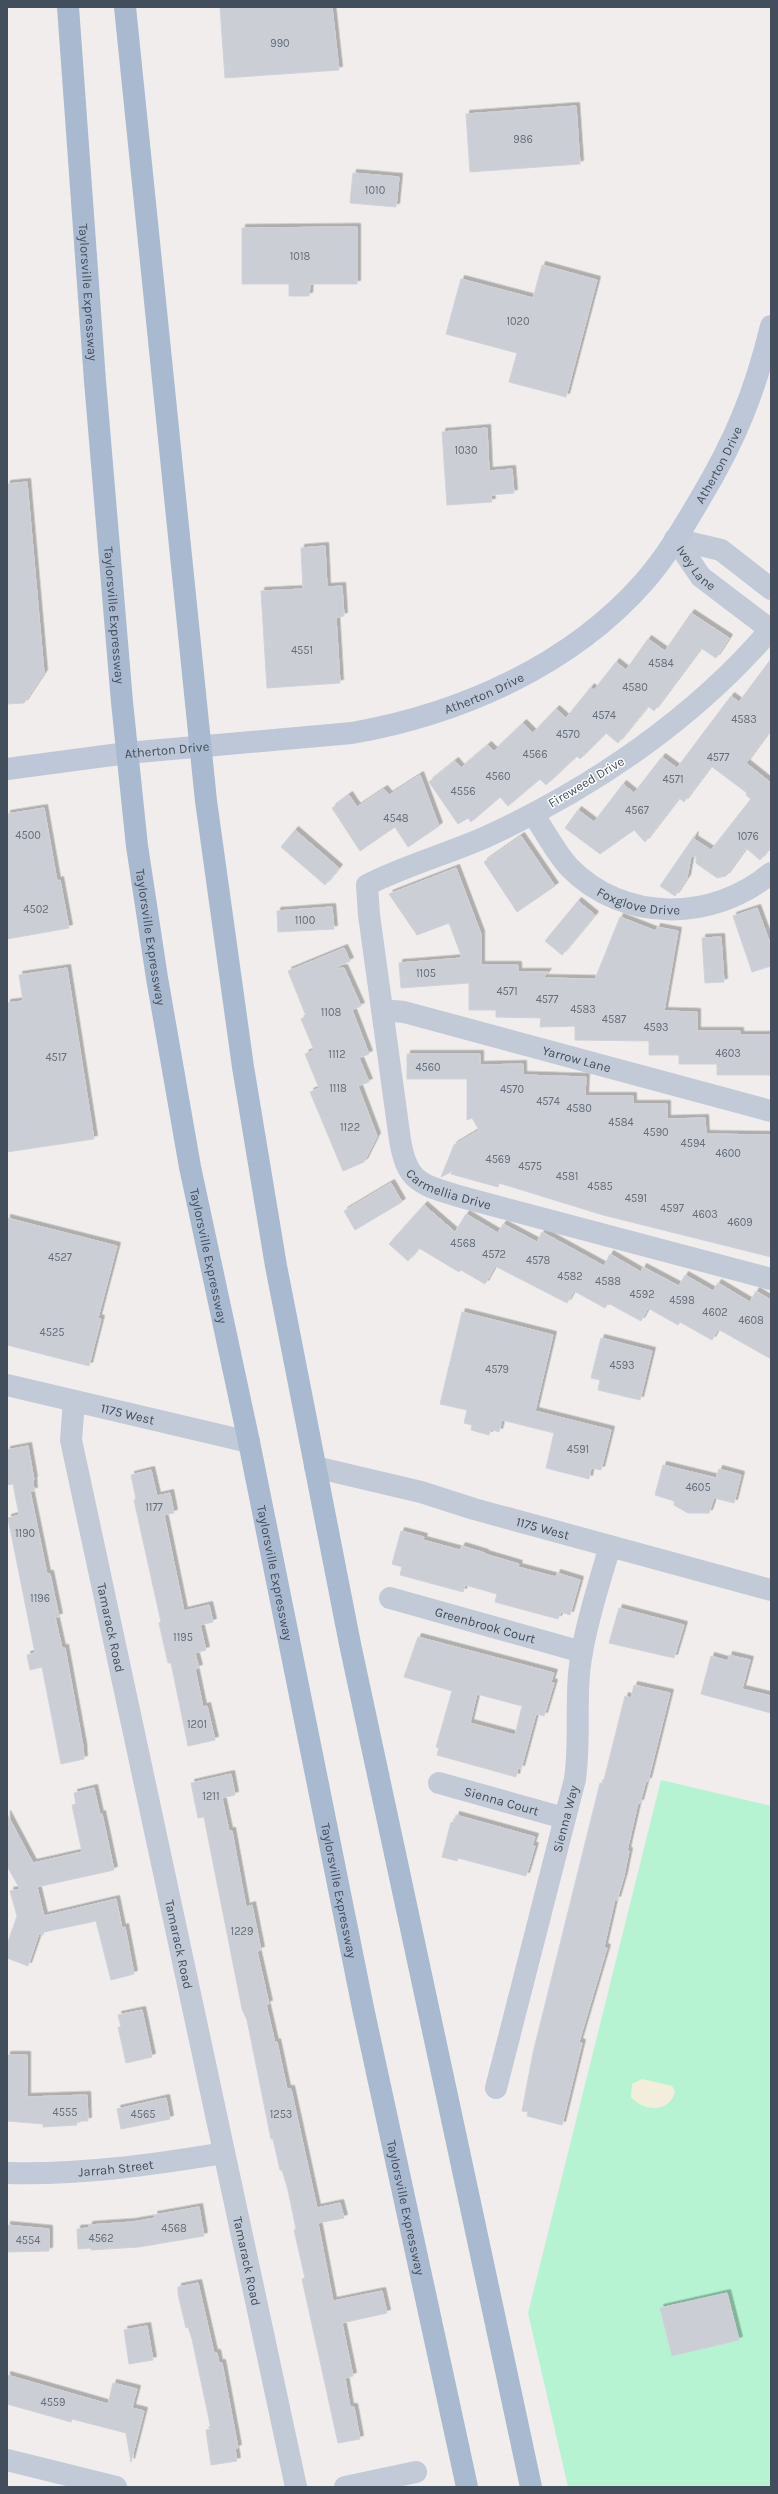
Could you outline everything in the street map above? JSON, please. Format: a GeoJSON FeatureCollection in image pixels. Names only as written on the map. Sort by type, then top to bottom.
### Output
{"type":"FeatureCollection","features":[{"type":"Feature","properties":{"kind":"main road","name":"Taylorsville Expressway"},"geometry":{"type":"LineString","coordinates":[[68,7],[95,381],[127,753],[138,854],[173,1073],[208,1254],[249,1442],[363,2008],[467,2487]]}},
{"type":"Feature","properties":{"kind":"main road"},"geometry":{"type":"LineString","coordinates":[[125,7],[201,748],[222,932],[249,1106],[275,1259],[352,1652],[531,2487]]}},
{"type":"Feature","properties":{"kind":"street","name":"Atherton Drive"},"geometry":{"type":"LineString","coordinates":[[7,769],[127,753],[201,748],[352,733],[387,727],[450,709],[484,695],[537,667],[588,632],[644,582],[675,539],[716,471],[738,430],[759,376],[771,326]]}},
{"type":"Feature","properties":{"kind":"street","name":"Ivey Lane"},"geometry":{"type":"LineString","coordinates":[[675,539],[721,550],[771,589]]}},
{"type":"Feature","properties":{"kind":"street","name":"Ivey Lane"},"geometry":{"type":"LineString","coordinates":[[675,539],[701,577],[771,630]]}},
{"type":"Feature","properties":{"kind":"street","name":"Fireweed Drive"},"geometry":{"type":"LineString","coordinates":[[367,885],[397,870],[487,836],[533,814],[647,744],[715,687],[771,630]]}},
{"type":"Feature","properties":{"kind":"street","name":"Foxglove Drive"},"geometry":{"type":"LineString","coordinates":[[533,814],[569,866],[592,885],[622,900],[651,909],[684,910],[709,906],[734,897],[771,873]]}},
{"type":"Feature","properties":{"kind":"street","name":"Carmellia Drive"},"geometry":{"type":"LineString","coordinates":[[367,885],[369,915],[402,1154],[406,1168],[416,1180],[430,1188],[458,1196],[771,1279]]}},
{"type":"Feature","properties":{"kind":"street","name":"Yarrow Lane"},"geometry":{"type":"LineString","coordinates":[[382,1010],[404,1012],[771,1111]]}},
{"type":"Feature","properties":{"kind":"street","name":"1175 West"},"geometry":{"type":"LineString","coordinates":[[7,1385],[249,1442]]}},
{"type":"Feature","properties":{"kind":"street","name":"Tamarack Road"},"geometry":{"type":"LineString","coordinates":[[74,1401],[71,1440],[296,2487]]}},
{"type":"Feature","properties":{"kind":"street","name":"1175 West"},"geometry":{"type":"LineString","coordinates":[[315,1467],[421,1492],[474,1509],[771,1590]]}},
{"type":"Feature","properties":{"kind":"street","name":"Sienna Way"},"geometry":{"type":"LineString","coordinates":[[496,2088],[564,1818],[578,1755],[578,1686],[582,1652],[610,1546]]}},
{"type":"Feature","properties":{"kind":"street","name":"Greenbrook Court"},"geometry":{"type":"LineString","coordinates":[[390,1598],[582,1652]]}},
{"type":"Feature","properties":{"kind":"street","name":"Sienna Court"},"geometry":{"type":"LineString","coordinates":[[439,1783],[564,1818]]}},
{"type":"Feature","properties":{"kind":"street","name":"Jarrah Street"},"geometry":{"type":"LineString","coordinates":[[7,2173],[42,2174],[100,2171],[224,2152]]}},
{"type":"Feature","properties":{"kind":"street"},"geometry":{"type":"LineString","coordinates":[[7,2460],[116,2487]]}},
{"type":"Feature","properties":{"kind":"street"},"geometry":{"type":"LineString","coordinates":[[345,2487],[416,2472]]}},
{"type":"Feature","properties":{"kind":"green space"},"geometry":{"type":"Polygon","coordinates":[[[661,1780],[771,1806],[771,2487],[568,2487],[528,2313],[661,1780]]]}},
{"type":"Feature","properties":{"kind":"sand"},"geometry":{"type":"Polygon","coordinates":[[[642,2079],[672,2086],[675,2091],[668,2104],[656,2108],[636,2102],[631,2097],[632,2084],[642,2079]]]}},
{"type":"Feature","properties":{"kind":"building"},"geometry":{"type":"Polygon","coordinates":[[[220,7],[332,7],[339,70],[225,78],[220,7]]]}},
{"type":"Feature","properties":{"kind":"building"},"geometry":{"type":"Polygon","coordinates":[[[576,106],[580,164],[470,172],[466,114],[576,106]]]}},
{"type":"Feature","properties":{"kind":"building"},"geometry":{"type":"Polygon","coordinates":[[[353,173],[399,177],[396,207],[350,203],[353,173]]]}},
{"type":"Feature","properties":{"kind":"building"},"geometry":{"type":"Polygon","coordinates":[[[357,227],[357,284],[310,284],[309,296],[289,296],[289,284],[242,284],[242,228],[357,227]]]}},
{"type":"Feature","properties":{"kind":"building"},"geometry":{"type":"Polygon","coordinates":[[[542,265],[597,280],[566,397],[509,382],[517,353],[446,334],[461,279],[533,298],[542,265]]]}},
{"type":"Feature","properties":{"kind":"building"},"geometry":{"type":"Polygon","coordinates":[[[487,428],[489,471],[512,469],[514,493],[491,495],[492,502],[447,505],[442,432],[487,428]]]}},
{"type":"Feature","properties":{"kind":"building"},"geometry":{"type":"Polygon","coordinates":[[[27,482],[44,673],[24,703],[7,704],[7,484],[27,482]]]}},
{"type":"Feature","properties":{"kind":"building"},"geometry":{"type":"Polygon","coordinates":[[[325,546],[327,587],[342,586],[344,616],[336,617],[340,683],[267,688],[261,591],[303,589],[301,548],[325,546]]]}},
{"type":"Feature","properties":{"kind":"building"},"geometry":{"type":"Polygon","coordinates":[[[691,613],[729,638],[716,658],[701,648],[654,711],[648,706],[618,743],[606,733],[580,759],[577,756],[546,785],[540,779],[508,806],[500,797],[471,822],[468,818],[458,824],[429,782],[455,761],[461,768],[488,745],[494,751],[523,723],[533,733],[556,709],[566,718],[591,687],[594,690],[616,662],[626,670],[648,639],[665,651],[691,613]]]}},
{"type":"Feature","properties":{"kind":"building"},"geometry":{"type":"Polygon","coordinates":[[[771,659],[771,729],[746,763],[771,783],[771,846],[760,860],[746,848],[726,876],[717,878],[696,863],[696,856],[691,856],[687,878],[675,896],[660,886],[695,835],[694,839],[711,850],[751,799],[746,795],[747,793],[711,766],[684,802],[679,798],[645,842],[634,830],[600,854],[565,828],[578,810],[594,822],[623,784],[634,793],[662,757],[677,768],[731,696],[739,702],[771,659]]]}},
{"type":"Feature","properties":{"kind":"building"},"geometry":{"type":"Polygon","coordinates":[[[420,775],[439,826],[408,847],[395,827],[360,851],[332,808],[349,795],[357,807],[384,789],[389,795],[420,775]]]}},
{"type":"Feature","properties":{"kind":"building"},"geometry":{"type":"Polygon","coordinates":[[[44,808],[57,881],[60,880],[69,928],[7,939],[7,814],[44,808]]]}},
{"type":"Feature","properties":{"kind":"building"},"geometry":{"type":"Polygon","coordinates":[[[295,830],[339,868],[325,885],[281,847],[295,830]]]}},
{"type":"Feature","properties":{"kind":"building"},"geometry":{"type":"Polygon","coordinates":[[[521,836],[555,886],[517,912],[484,862],[521,836]]]}},
{"type":"Feature","properties":{"kind":"building"},"geometry":{"type":"Polygon","coordinates":[[[456,868],[481,934],[481,965],[518,965],[518,972],[548,972],[543,978],[595,979],[620,917],[656,931],[657,927],[678,931],[664,1011],[697,1012],[697,1031],[740,1031],[740,1035],[771,1035],[771,1075],[717,1075],[717,1064],[679,1064],[679,1055],[649,1055],[649,1041],[575,1040],[575,1026],[540,1027],[541,1018],[496,1017],[496,1010],[469,1010],[469,983],[401,988],[399,963],[462,958],[449,923],[417,935],[389,894],[456,868]]]}},
{"type":"Feature","properties":{"kind":"building"},"geometry":{"type":"Polygon","coordinates":[[[578,901],[595,915],[562,955],[545,941],[578,901]]]}},
{"type":"Feature","properties":{"kind":"building"},"geometry":{"type":"Polygon","coordinates":[[[332,907],[334,929],[278,932],[277,911],[332,907]]]}},
{"type":"Feature","properties":{"kind":"building"},"geometry":{"type":"Polygon","coordinates":[[[757,908],[771,946],[771,966],[752,972],[733,916],[757,908]]]}},
{"type":"Feature","properties":{"kind":"building"},"geometry":{"type":"Polygon","coordinates":[[[721,937],[724,982],[705,983],[702,938],[721,937]]]}},
{"type":"Feature","properties":{"kind":"building"},"geometry":{"type":"Polygon","coordinates":[[[344,948],[350,961],[332,969],[344,968],[361,1006],[352,1010],[369,1054],[359,1058],[369,1082],[358,1086],[377,1136],[364,1162],[343,1171],[310,1092],[319,1088],[305,1054],[314,1050],[301,1019],[306,1016],[288,971],[344,948]]]}},
{"type":"Feature","properties":{"kind":"building"},"geometry":{"type":"Polygon","coordinates":[[[67,968],[94,1139],[7,1152],[7,1003],[23,1001],[19,975],[67,968]]]}},
{"type":"Feature","properties":{"kind":"building"},"geometry":{"type":"Polygon","coordinates":[[[407,1054],[480,1054],[480,1065],[523,1064],[523,1075],[586,1077],[585,1096],[633,1096],[633,1104],[667,1104],[667,1119],[705,1118],[706,1134],[771,1135],[771,1257],[603,1215],[499,1183],[498,1187],[451,1174],[453,1171],[441,1177],[454,1145],[479,1130],[472,1118],[467,1120],[467,1079],[407,1079],[407,1054]]]}},
{"type":"Feature","properties":{"kind":"building"},"geometry":{"type":"Polygon","coordinates":[[[391,1183],[402,1202],[355,1230],[344,1211],[391,1183]]]}},
{"type":"Feature","properties":{"kind":"building"},"geometry":{"type":"Polygon","coordinates":[[[424,1205],[455,1232],[466,1214],[498,1233],[503,1224],[537,1242],[542,1232],[604,1266],[610,1254],[641,1272],[643,1267],[679,1286],[685,1275],[713,1291],[718,1283],[750,1302],[756,1291],[771,1300],[771,1359],[718,1329],[712,1340],[680,1322],[678,1325],[648,1308],[641,1321],[608,1303],[605,1308],[574,1291],[567,1303],[495,1266],[485,1284],[461,1270],[459,1272],[419,1248],[408,1261],[389,1244],[424,1205]]]}},
{"type":"Feature","properties":{"kind":"building"},"geometry":{"type":"Polygon","coordinates":[[[7,1218],[117,1246],[98,1318],[101,1319],[89,1366],[7,1345],[7,1218]]]}},
{"type":"Feature","properties":{"kind":"building"},"geometry":{"type":"Polygon","coordinates":[[[462,1312],[553,1335],[535,1411],[611,1430],[601,1470],[591,1468],[589,1479],[546,1468],[554,1433],[502,1420],[499,1432],[490,1429],[489,1435],[471,1430],[472,1425],[464,1423],[467,1410],[440,1404],[462,1312]]]}},
{"type":"Feature","properties":{"kind":"building"},"geometry":{"type":"Polygon","coordinates":[[[601,1338],[652,1351],[640,1400],[598,1390],[600,1380],[591,1378],[601,1338]]]}},
{"type":"Feature","properties":{"kind":"building"},"geometry":{"type":"Polygon","coordinates":[[[28,1446],[34,1480],[34,1491],[30,1491],[47,1574],[50,1574],[59,1617],[55,1617],[62,1648],[65,1648],[83,1746],[84,1759],[61,1764],[42,1667],[30,1670],[27,1655],[35,1653],[8,1518],[19,1515],[13,1484],[7,1485],[7,1450],[28,1446]]]}},
{"type":"Feature","properties":{"kind":"building"},"geometry":{"type":"Polygon","coordinates":[[[663,1465],[716,1478],[719,1469],[741,1475],[734,1503],[714,1498],[709,1513],[688,1513],[674,1505],[674,1501],[655,1495],[663,1465]]]}},
{"type":"Feature","properties":{"kind":"building"},"geometry":{"type":"Polygon","coordinates":[[[151,1470],[157,1496],[170,1493],[174,1513],[164,1515],[184,1611],[209,1605],[213,1622],[200,1625],[206,1650],[195,1653],[199,1668],[195,1669],[203,1707],[207,1706],[215,1740],[188,1746],[171,1663],[168,1663],[159,1623],[161,1622],[134,1500],[136,1499],[131,1475],[151,1470]]]}},
{"type":"Feature","properties":{"kind":"building"},"geometry":{"type":"Polygon","coordinates":[[[401,1531],[424,1537],[423,1540],[460,1550],[462,1546],[485,1553],[519,1564],[518,1567],[556,1577],[557,1573],[580,1580],[570,1615],[561,1612],[558,1619],[495,1602],[497,1594],[465,1585],[463,1592],[400,1575],[402,1567],[392,1564],[401,1531]]]}},
{"type":"Feature","properties":{"kind":"building"},"geometry":{"type":"Polygon","coordinates":[[[619,1608],[684,1625],[674,1658],[609,1643],[619,1608]]]}},
{"type":"Feature","properties":{"kind":"building"},"geometry":{"type":"Polygon","coordinates":[[[418,1637],[554,1673],[551,1682],[554,1683],[544,1716],[536,1714],[521,1769],[518,1768],[516,1777],[437,1755],[439,1748],[436,1747],[452,1691],[404,1677],[418,1637]],[[477,1694],[470,1723],[515,1735],[522,1706],[477,1694]]]}},
{"type":"Feature","properties":{"kind":"building"},"geometry":{"type":"Polygon","coordinates":[[[729,1655],[750,1660],[742,1689],[771,1696],[771,1713],[701,1694],[711,1656],[728,1661],[729,1655]]]}},
{"type":"Feature","properties":{"kind":"building"},"geometry":{"type":"Polygon","coordinates":[[[634,1685],[670,1693],[648,1781],[646,1781],[640,1803],[638,1803],[627,1851],[629,1851],[624,1876],[617,1900],[615,1899],[604,1947],[607,1948],[579,2042],[582,2043],[562,2125],[527,2116],[528,2112],[522,2111],[533,2053],[600,1783],[603,1784],[625,1696],[631,1698],[634,1685]]]}},
{"type":"Feature","properties":{"kind":"building"},"geometry":{"type":"Polygon","coordinates":[[[231,1774],[235,1795],[222,1798],[229,1831],[232,1831],[246,1907],[252,1905],[261,1950],[257,1951],[269,2004],[266,2004],[275,2043],[277,2042],[287,2089],[291,2089],[317,2208],[340,2203],[344,2218],[318,2223],[333,2301],[382,2291],[387,2313],[342,2323],[353,2376],[345,2378],[350,2407],[354,2407],[360,2439],[338,2443],[302,2279],[305,2278],[294,2230],[296,2229],[288,2190],[282,2170],[280,2170],[273,2139],[271,2139],[247,2020],[242,2009],[204,1817],[198,1818],[191,1783],[231,1774]]]}},
{"type":"Feature","properties":{"kind":"building"},"geometry":{"type":"Polygon","coordinates":[[[94,1788],[100,1815],[102,1814],[114,1870],[37,1887],[44,1916],[116,1899],[122,1928],[125,1927],[134,1974],[111,1980],[96,1921],[44,1932],[43,1935],[39,1934],[28,1966],[7,1958],[7,1945],[17,1916],[10,1891],[20,1889],[7,1866],[7,1814],[33,1863],[82,1852],[72,1805],[76,1804],[74,1793],[94,1788]]]}},
{"type":"Feature","properties":{"kind":"building"},"geometry":{"type":"Polygon","coordinates":[[[456,1815],[535,1837],[532,1846],[535,1846],[526,1876],[458,1858],[457,1861],[442,1857],[451,1822],[454,1823],[456,1815]]]}},
{"type":"Feature","properties":{"kind":"building"},"geometry":{"type":"Polygon","coordinates":[[[142,2010],[152,2057],[126,2063],[118,2027],[121,2027],[118,2015],[142,2010]]]}},
{"type":"Feature","properties":{"kind":"building"},"geometry":{"type":"Polygon","coordinates":[[[7,2055],[27,2055],[27,2097],[87,2095],[88,2121],[76,2121],[77,2125],[43,2127],[43,2124],[7,2121],[7,2055]]]}},
{"type":"Feature","properties":{"kind":"building"},"geometry":{"type":"Polygon","coordinates":[[[166,2098],[170,2119],[121,2129],[117,2109],[166,2098]]]}},
{"type":"Feature","properties":{"kind":"building"},"geometry":{"type":"Polygon","coordinates":[[[199,2207],[204,2236],[139,2247],[91,2250],[91,2248],[78,2249],[77,2229],[89,2228],[89,2225],[132,2222],[155,2218],[154,2215],[199,2207]]]}},
{"type":"Feature","properties":{"kind":"building"},"geometry":{"type":"Polygon","coordinates":[[[7,2225],[49,2229],[49,2251],[7,2252],[7,2225]]]}},
{"type":"Feature","properties":{"kind":"building"},"geometry":{"type":"Polygon","coordinates":[[[198,2283],[214,2353],[217,2353],[219,2363],[222,2363],[238,2448],[235,2449],[237,2461],[211,2465],[206,2430],[211,2429],[192,2339],[188,2327],[186,2328],[178,2294],[178,2287],[198,2283]]]}},
{"type":"Feature","properties":{"kind":"building"},"geometry":{"type":"Polygon","coordinates":[[[727,2293],[739,2340],[672,2356],[660,2308],[727,2293]]]}},
{"type":"Feature","properties":{"kind":"building"},"geometry":{"type":"Polygon","coordinates":[[[147,2326],[153,2360],[129,2364],[124,2330],[147,2326]]]}},
{"type":"Feature","properties":{"kind":"building"},"geometry":{"type":"Polygon","coordinates":[[[7,2375],[108,2404],[113,2383],[137,2389],[132,2408],[144,2411],[131,2462],[126,2433],[72,2419],[71,2422],[7,2404],[7,2375]]]}}]}
